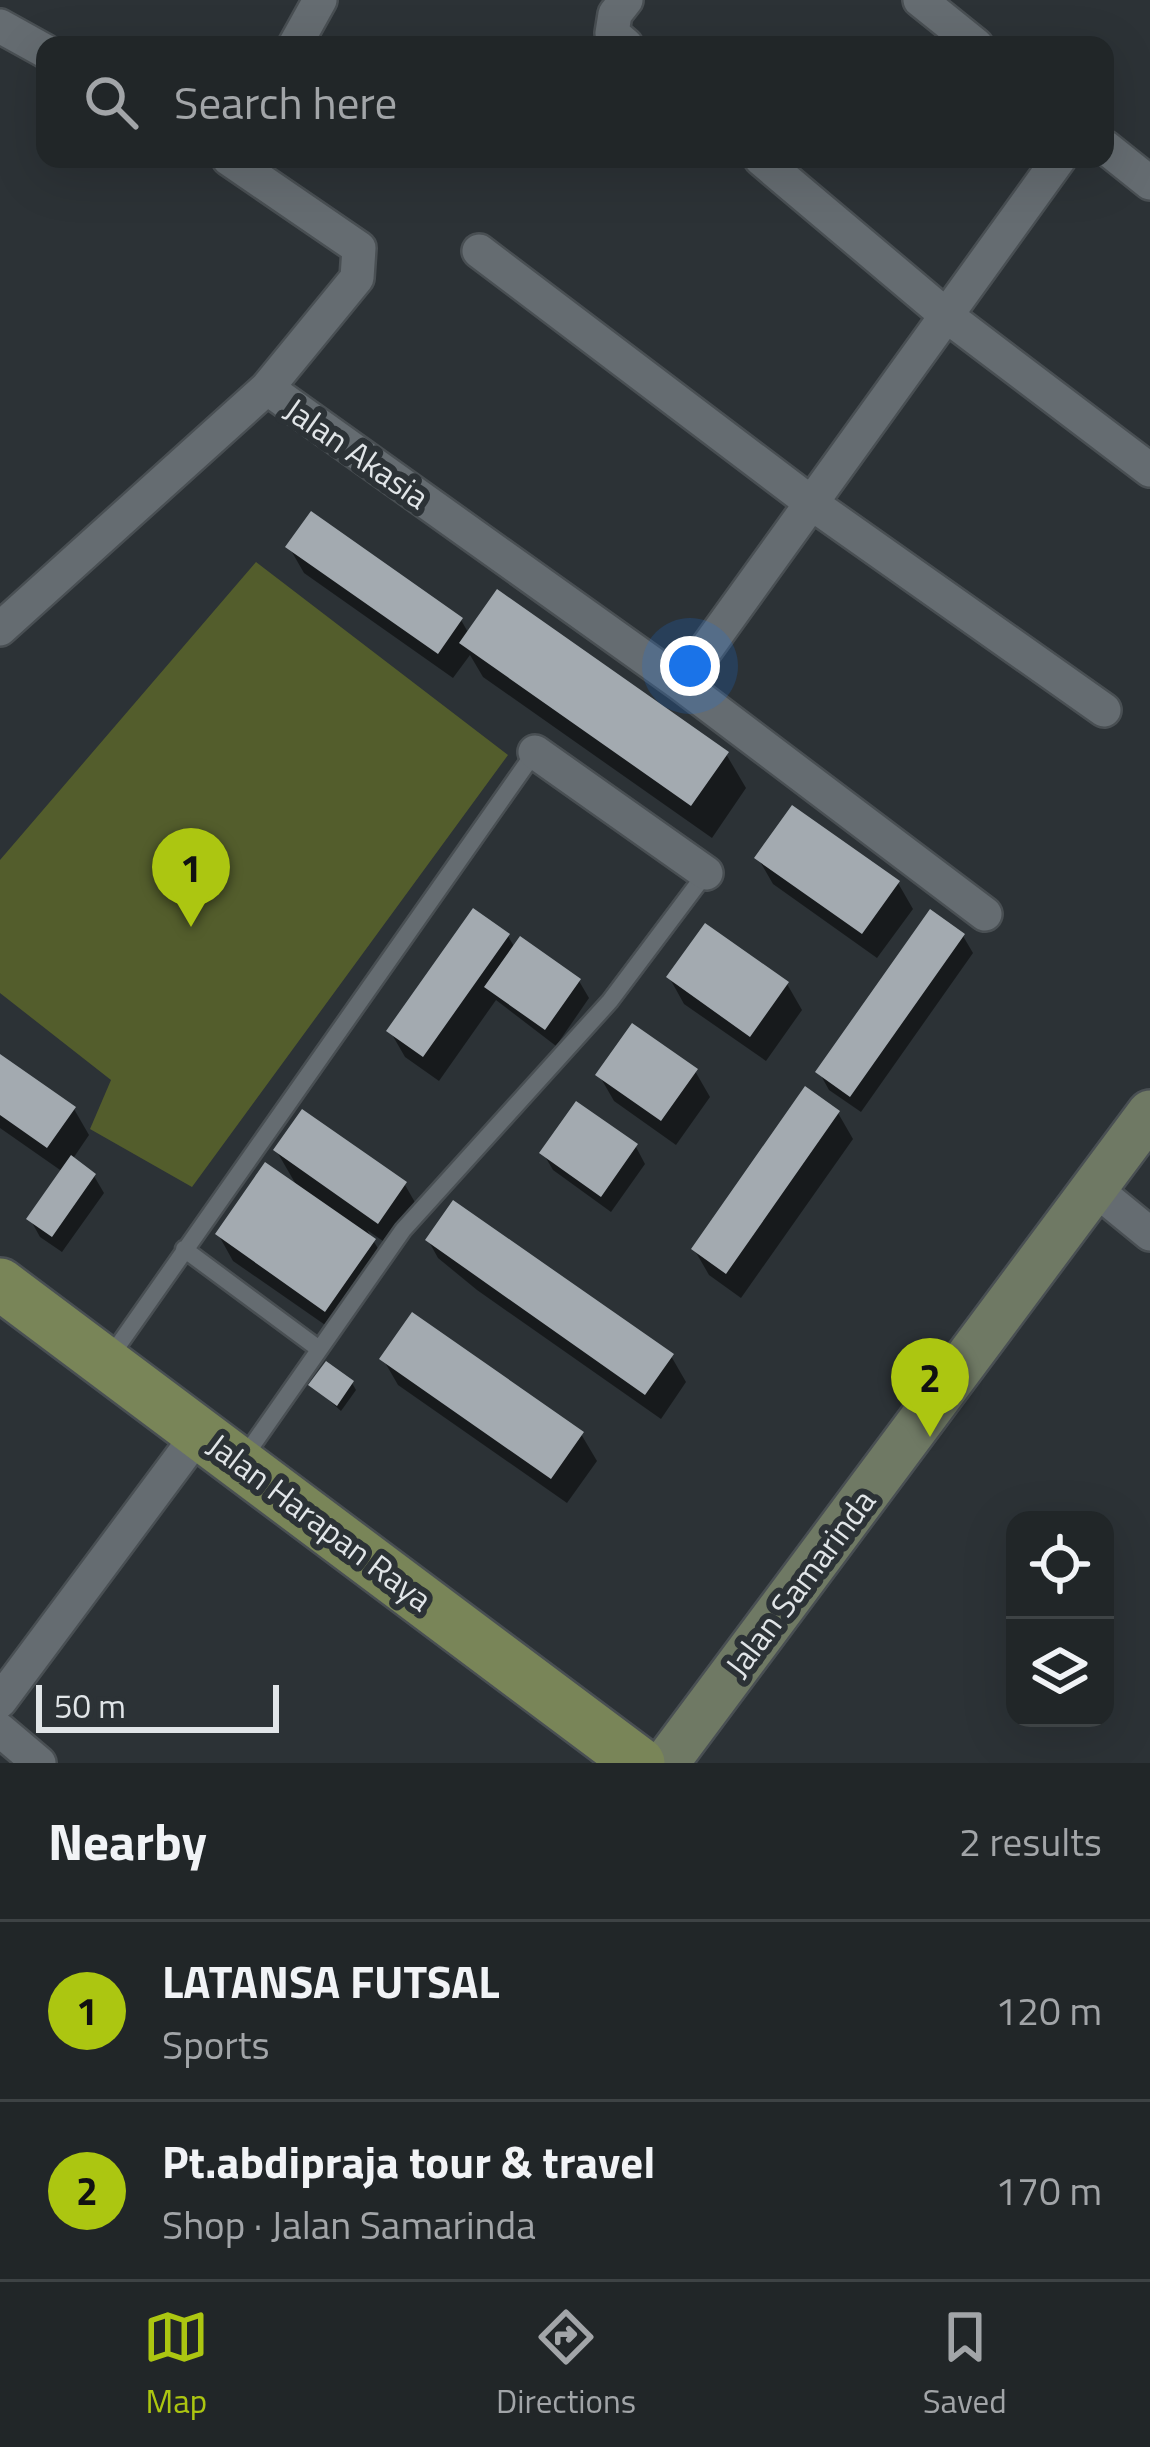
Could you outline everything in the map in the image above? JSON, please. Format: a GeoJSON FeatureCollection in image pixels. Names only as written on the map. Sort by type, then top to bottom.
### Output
{"type":"FeatureCollection","features":[{"type":"Feature","properties":{"kind":"main road","name":"Jalan Harapan Raya"},"geometry":{"type":"LineString","coordinates":[[0,1284],[639,1763]]}},
{"type":"Feature","properties":{"kind":"street"},"geometry":{"type":"LineString","coordinates":[[300,36],[320,0]]}},
{"type":"Feature","properties":{"kind":"street"},"geometry":{"type":"LineString","coordinates":[[616,36],[615,14],[626,0]]}},
{"type":"Feature","properties":{"kind":"street"},"geometry":{"type":"LineString","coordinates":[[943,7],[968,36]]}},
{"type":"Feature","properties":{"kind":"street"},"geometry":{"type":"LineString","coordinates":[[0,26],[36,46]]}},
{"type":"Feature","properties":{"kind":"street"},"geometry":{"type":"LineString","coordinates":[[1114,154],[1150,183]]}},
{"type":"Feature","properties":{"kind":"street"},"geometry":{"type":"LineString","coordinates":[[242,168],[359,248],[357,278],[266,388]]}},
{"type":"Feature","properties":{"kind":"street"},"geometry":{"type":"LineString","coordinates":[[772,168],[947,316],[1150,470]]}},
{"type":"Feature","properties":{"kind":"street"},"geometry":{"type":"LineString","coordinates":[[681,684],[1053,168]]}},
{"type":"Feature","properties":{"kind":"street"},"geometry":{"type":"LineString","coordinates":[[479,251],[814,505],[1104,710]]}},
{"type":"Feature","properties":{"kind":"street","name":"Jalan Akasia"},"geometry":{"type":"LineString","coordinates":[[0,629],[266,388],[681,684],[985,914]]}},
{"type":"Feature","properties":{"kind":"street"},"geometry":{"type":"LineString","coordinates":[[535,752],[706,874]]}},
{"type":"Feature","properties":{"kind":"street","name":"Jalan Samarinda"},"geometry":{"type":"LineString","coordinates":[[666,1763],[1150,1113]]}},
{"type":"Feature","properties":{"kind":"street"},"geometry":{"type":"LineString","coordinates":[[1095,1189],[1150,1234]]}},
{"type":"Feature","properties":{"kind":"street"},"geometry":{"type":"LineString","coordinates":[[0,1700],[221,1447]]}},
{"type":"Feature","properties":{"kind":"street"},"geometry":{"type":"LineString","coordinates":[[0,1730],[39,1763]]}},
{"type":"Feature","properties":{"kind":"lane"},"geometry":{"type":"LineString","coordinates":[[105,1364],[535,752]]}},
{"type":"Feature","properties":{"kind":"lane"},"geometry":{"type":"LineString","coordinates":[[221,1447],[319,1349],[404,1230],[610,1001],[706,874]]}},
{"type":"Feature","properties":{"kind":"lane"},"geometry":{"type":"LineString","coordinates":[[184,1249],[319,1349]]}},
{"type":"Feature","properties":{"kind":"green space"},"geometry":{"type":"Polygon","coordinates":[[[256,562],[508,755],[192,1187],[90,1129],[111,1080],[0,993],[0,860],[256,562]]]}},
{"type":"Feature","properties":{"kind":"building"},"geometry":{"type":"Polygon","coordinates":[[[311,511],[463,618],[438,654],[285,547],[311,511]]]}},
{"type":"Feature","properties":{"kind":"building"},"geometry":{"type":"Polygon","coordinates":[[[497,589],[729,752],[691,806],[459,643],[497,589]]]}},
{"type":"Feature","properties":{"kind":"building"},"geometry":{"type":"Polygon","coordinates":[[[792,805],[900,881],[862,934],[754,858],[792,805]]]}},
{"type":"Feature","properties":{"kind":"building"},"geometry":{"type":"Polygon","coordinates":[[[473,908],[510,934],[423,1057],[386,1031],[473,908]]]}},
{"type":"Feature","properties":{"kind":"building"},"geometry":{"type":"Polygon","coordinates":[[[930,909],[965,934],[850,1097],[815,1072],[930,909]]]}},
{"type":"Feature","properties":{"kind":"building"},"geometry":{"type":"Polygon","coordinates":[[[705,923],[789,982],[750,1037],[666,977],[705,923]]]}},
{"type":"Feature","properties":{"kind":"building"},"geometry":{"type":"Polygon","coordinates":[[[520,936],[581,979],[545,1030],[484,987],[520,936]]]}},
{"type":"Feature","properties":{"kind":"building"},"geometry":{"type":"Polygon","coordinates":[[[632,1023],[698,1069],[661,1121],[595,1075],[632,1023]]]}},
{"type":"Feature","properties":{"kind":"building"},"geometry":{"type":"Polygon","coordinates":[[[0,1054],[76,1107],[47,1148],[0,1115],[0,1054]]]}},
{"type":"Feature","properties":{"kind":"building"},"geometry":{"type":"Polygon","coordinates":[[[805,1086],[840,1111],[726,1274],[691,1249],[805,1086]]]}},
{"type":"Feature","properties":{"kind":"building"},"geometry":{"type":"Polygon","coordinates":[[[576,1101],[638,1144],[601,1197],[539,1153],[576,1101]]]}},
{"type":"Feature","properties":{"kind":"building"},"geometry":{"type":"Polygon","coordinates":[[[302,1109],[407,1182],[378,1224],[273,1150],[302,1109]]]}},
{"type":"Feature","properties":{"kind":"building"},"geometry":{"type":"Polygon","coordinates":[[[71,1155],[96,1174],[52,1237],[26,1219],[71,1155]]]}},
{"type":"Feature","properties":{"kind":"building"},"geometry":{"type":"Polygon","coordinates":[[[265,1162],[376,1239],[325,1312],[215,1234],[265,1162]]]}},
{"type":"Feature","properties":{"kind":"building"},"geometry":{"type":"Polygon","coordinates":[[[453,1200],[674,1354],[645,1395],[425,1240],[453,1200]]]}},
{"type":"Feature","properties":{"kind":"building"},"geometry":{"type":"Polygon","coordinates":[[[412,1312],[584,1432],[551,1479],[379,1359],[412,1312]]]}},
{"type":"Feature","properties":{"kind":"building"},"geometry":{"type":"Polygon","coordinates":[[[326,1361],[354,1381],[337,1406],[308,1385],[326,1361]]]}},
{"type":"Feature","properties":{"kind":"place","name":"LATANSA FUTSAL"},"geometry":{"type":"Point","coordinates":[191,927]}},
{"type":"Feature","properties":{"kind":"place","name":"Pt.abdipraja tour & travel"},"geometry":{"type":"Point","coordinates":[930,1437]}}]}
